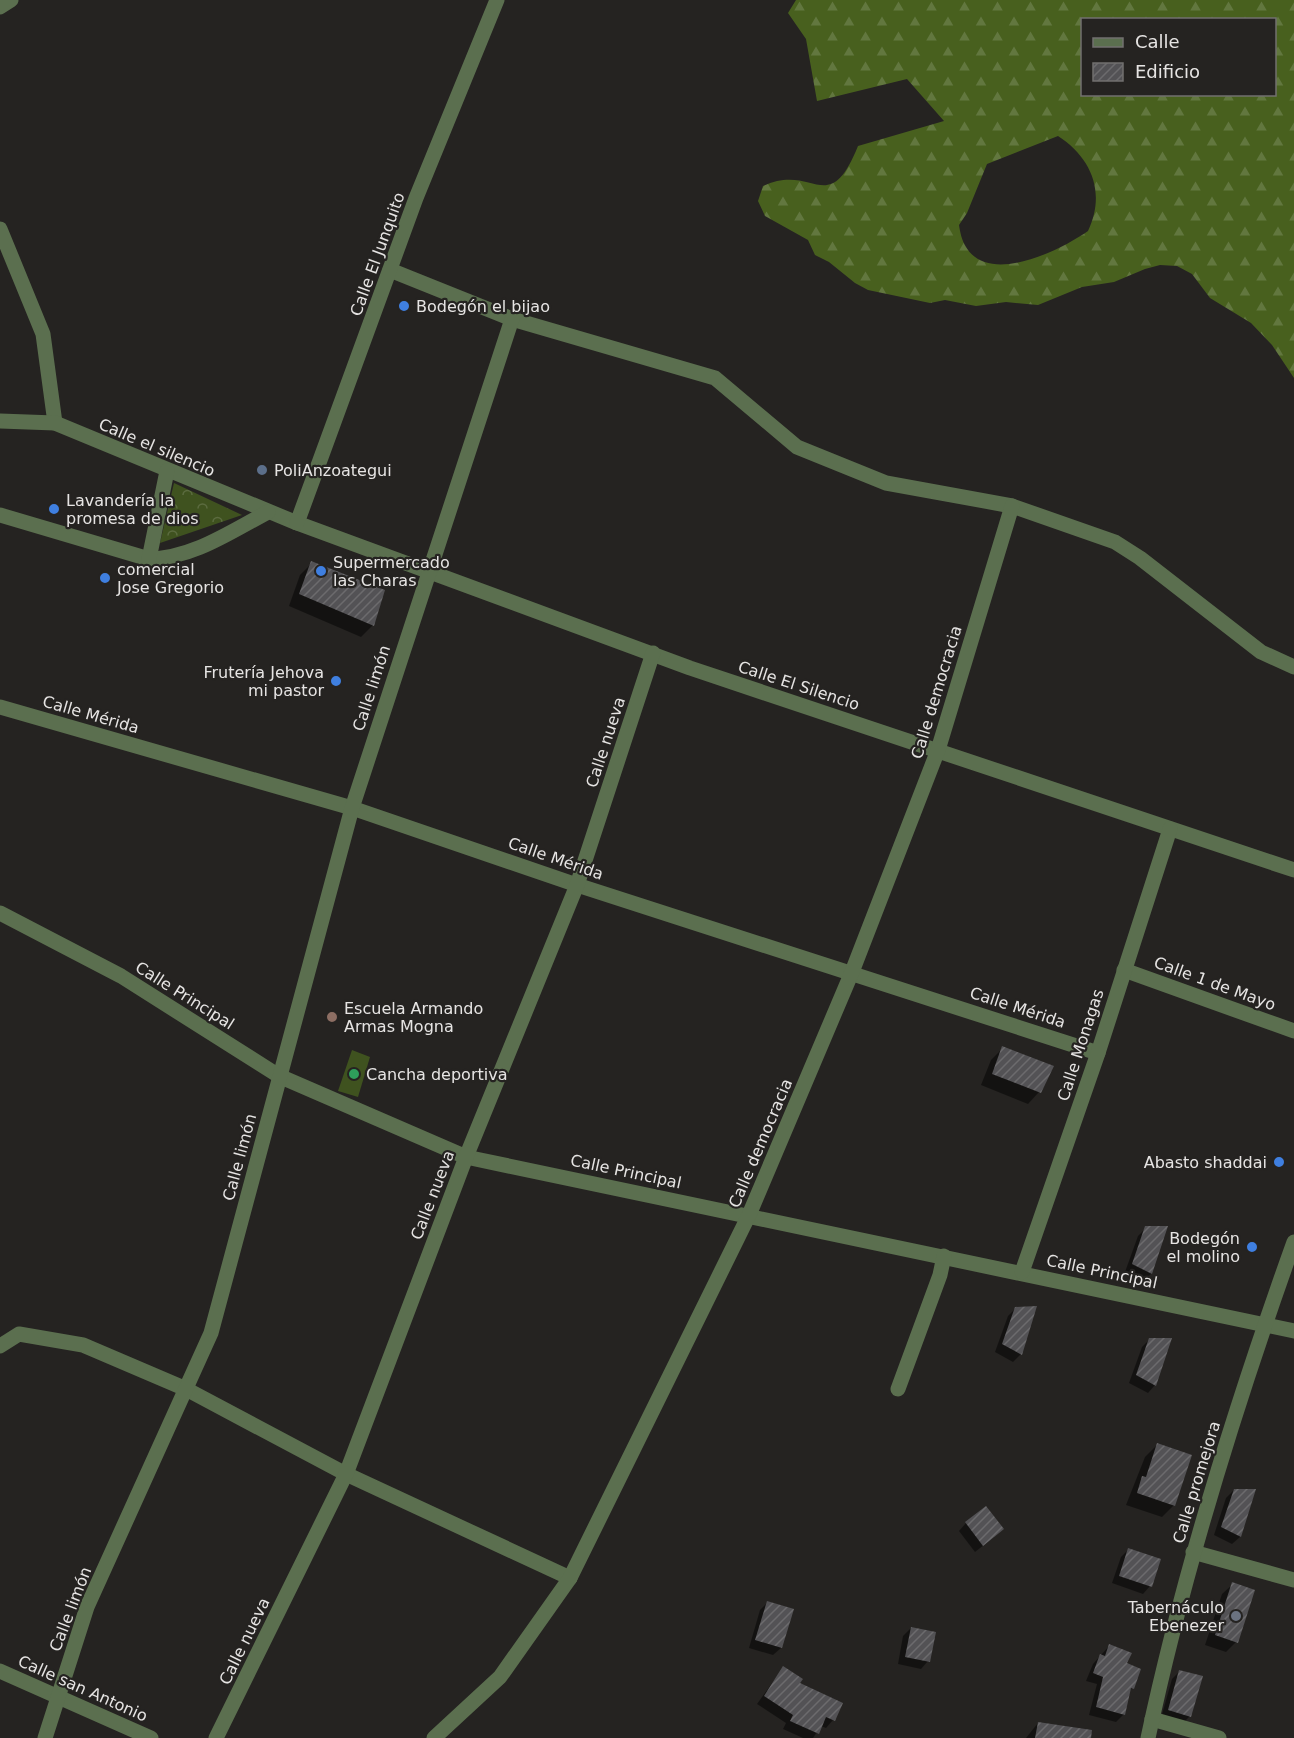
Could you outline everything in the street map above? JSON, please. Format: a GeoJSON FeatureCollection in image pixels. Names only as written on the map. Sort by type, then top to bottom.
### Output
{"type":"FeatureCollection","features":[{"type":"Feature","properties":{"kind":"street"},"geometry":{"type":"LineString","coordinates":[[0,7],[11,0]]}},
{"type":"Feature","properties":{"kind":"street","name":"Calle El Junquito"},"geometry":{"type":"LineString","coordinates":[[297,523],[390,270],[497,0]]}},
{"type":"Feature","properties":{"kind":"street"},"geometry":{"type":"LineString","coordinates":[[0,229],[4,245],[44,334],[55,423]]}},
{"type":"Feature","properties":{"kind":"street"},"geometry":{"type":"LineString","coordinates":[[390,270],[512,319],[715,378],[797,447],[886,483],[1011,506],[1115,542],[1140,558],[1262,652],[1294,667]]}},
{"type":"Feature","properties":{"kind":"street","name":"Calle limón"},"geometry":{"type":"LineString","coordinates":[[45,1738],[87,1607],[211,1334],[352,808],[512,319]]}},
{"type":"Feature","properties":{"kind":"street","name":"Calle el silencio"},"geometry":{"type":"LineString","coordinates":[[0,421],[55,423],[297,523]]}},
{"type":"Feature","properties":{"kind":"street"},"geometry":{"type":"LineString","coordinates":[[148,559],[167,471]]}},
{"type":"Feature","properties":{"kind":"street","name":"Calle democracia"},"geometry":{"type":"LineString","coordinates":[[434,1738],[500,1677],[570,1578],[749,1215],[852,972],[938,750],[1011,506]]}},
{"type":"Feature","properties":{"kind":"street"},"geometry":{"type":"LineString","coordinates":[[0,515],[148,559],[171,559],[194,551],[268,512]]}},
{"type":"Feature","properties":{"kind":"street","name":"Calle El Silencio"},"geometry":{"type":"LineString","coordinates":[[297,523],[653,653],[1294,870]]}},
{"type":"Feature","properties":{"kind":"street","name":"Calle nueva"},"geometry":{"type":"LineString","coordinates":[[216,1738],[346,1474],[466,1156],[577,885],[653,653]]}},
{"type":"Feature","properties":{"kind":"street","name":"Calle Mérida"},"geometry":{"type":"LineString","coordinates":[[0,707],[352,808],[577,885],[1098,1053]]}},
{"type":"Feature","properties":{"kind":"street","name":"Calle Monagas"},"geometry":{"type":"LineString","coordinates":[[1022,1272],[1098,1053],[1170,829]]}},
{"type":"Feature","properties":{"kind":"street","name":"Calle Principal"},"geometry":{"type":"LineString","coordinates":[[0,912],[121,976],[279,1076],[466,1156],[1294,1331]]}},
{"type":"Feature","properties":{"kind":"street","name":"Calle 1 de Mayo"},"geometry":{"type":"LineString","coordinates":[[1125,970],[1294,1030]]}},
{"type":"Feature","properties":{"kind":"street","name":"Calle promejora"},"geometry":{"type":"LineString","coordinates":[[1148,1738],[1193,1552],[1264,1324],[1294,1242]]}},
{"type":"Feature","properties":{"kind":"street"},"geometry":{"type":"LineString","coordinates":[[898,1389],[940,1275],[944,1256]]}},
{"type":"Feature","properties":{"kind":"street"},"geometry":{"type":"LineString","coordinates":[[0,1346],[19,1334],[82,1345],[186,1389],[346,1474],[570,1578]]}},
{"type":"Feature","properties":{"kind":"street"},"geometry":{"type":"LineString","coordinates":[[1193,1552],[1294,1580]]}},
{"type":"Feature","properties":{"kind":"street","name":"Calle san Antonio"},"geometry":{"type":"LineString","coordinates":[[0,1671],[151,1738]]}},
{"type":"Feature","properties":{"kind":"street"},"geometry":{"type":"LineString","coordinates":[[1152,1719],[1219,1738]]}},
{"type":"Feature","properties":{"kind":"green space"},"geometry":{"type":"Polygon","coordinates":[[[796,0],[1294,0],[1294,378],[1272,345],[1251,323],[1210,298],[1192,274],[1177,266],[1160,265],[1145,269],[1114,282],[1082,287],[1038,305],[1006,302],[976,306],[945,300],[930,303],[868,290],[855,283],[829,262],[815,255],[808,240],[765,216],[758,201],[763,186],[780,180],[828,185],[838,180],[858,146],[944,121],[907,79],[817,101],[806,39],[788,13],[796,0]],[[1058,136],[987,164],[967,213],[959,225],[966,247],[977,258],[991,264],[1026,261],[1061,247],[1088,231],[1096,203],[1095,190],[1087,166],[1070,145],[1058,136]]]}},
{"type":"Feature","properties":{"kind":"green space"},"geometry":{"type":"Polygon","coordinates":[[[174,483],[242,515],[160,543],[174,483]]]}},
{"type":"Feature","properties":{"kind":"green space","name":"Cancha deportiva"},"geometry":{"type":"Polygon","coordinates":[[[352,1050],[370,1057],[358,1097],[338,1091],[352,1050]]]}},
{"type":"Feature","properties":{"kind":"building"},"geometry":{"type":"Polygon","coordinates":[[[311,561],[385,590],[374,626],[299,594],[311,561]]]}},
{"type":"Feature","properties":{"kind":"building"},"geometry":{"type":"Polygon","coordinates":[[[1002,1046],[1054,1066],[1041,1093],[992,1074],[1002,1046]]]}},
{"type":"Feature","properties":{"kind":"building"},"geometry":{"type":"Polygon","coordinates":[[[1145,1226],[1168,1226],[1152,1274],[1132,1264],[1145,1226]]]}},
{"type":"Feature","properties":{"kind":"building"},"geometry":{"type":"Polygon","coordinates":[[[1037,1306],[1022,1355],[1002,1344],[1015,1307],[1037,1306]]]}},
{"type":"Feature","properties":{"kind":"building"},"geometry":{"type":"Polygon","coordinates":[[[1149,1338],[1172,1338],[1156,1386],[1136,1375],[1149,1338]]]}},
{"type":"Feature","properties":{"kind":"building"},"geometry":{"type":"Polygon","coordinates":[[[1157,1443],[1192,1455],[1175,1506],[1137,1493],[1142,1476],[1146,1477],[1157,1443]]]}},
{"type":"Feature","properties":{"kind":"building"},"geometry":{"type":"Polygon","coordinates":[[[1234,1489],[1256,1489],[1241,1537],[1221,1527],[1234,1489]]]}},
{"type":"Feature","properties":{"kind":"building"},"geometry":{"type":"Polygon","coordinates":[[[986,1506],[1004,1529],[983,1546],[965,1522],[986,1506]]]}},
{"type":"Feature","properties":{"kind":"building"},"geometry":{"type":"Polygon","coordinates":[[[1128,1548],[1161,1559],[1152,1587],[1119,1576],[1128,1548]]]}},
{"type":"Feature","properties":{"kind":"building"},"geometry":{"type":"Polygon","coordinates":[[[1232,1582],[1255,1590],[1238,1643],[1215,1635],[1232,1582]]]}},
{"type":"Feature","properties":{"kind":"building"},"geometry":{"type":"Polygon","coordinates":[[[767,1601],[794,1609],[782,1648],[755,1640],[767,1601]]]}},
{"type":"Feature","properties":{"kind":"building"},"geometry":{"type":"Polygon","coordinates":[[[911,1627],[936,1632],[930,1662],[905,1657],[911,1627]]]}},
{"type":"Feature","properties":{"kind":"building"},"geometry":{"type":"Polygon","coordinates":[[[1109,1644],[1132,1653],[1127,1663],[1141,1669],[1134,1689],[1131,1688],[1125,1715],[1096,1707],[1103,1677],[1093,1673],[1100,1654],[1105,1656],[1109,1644]]]}},
{"type":"Feature","properties":{"kind":"building"},"geometry":{"type":"Polygon","coordinates":[[[783,1666],[803,1679],[800,1683],[843,1703],[835,1721],[826,1717],[819,1734],[790,1721],[793,1715],[764,1696],[783,1666]]]}},
{"type":"Feature","properties":{"kind":"building"},"geometry":{"type":"Polygon","coordinates":[[[1179,1670],[1203,1676],[1191,1717],[1168,1710],[1179,1670]]]}},
{"type":"Feature","properties":{"kind":"building"},"geometry":{"type":"Polygon","coordinates":[[[1038,1722],[1092,1730],[1091,1738],[1035,1738],[1038,1722]]]}},
{"type":"Feature","properties":{"kind":"place","name":"Bodegón el bijao"},"geometry":{"type":"Point","coordinates":[404,306]}},
{"type":"Feature","properties":{"kind":"place","name":"PoliAnzoategui"},"geometry":{"type":"Point","coordinates":[262,470]}},
{"type":"Feature","properties":{"kind":"place","name":"Lavandería la promesa de dios"},"geometry":{"type":"Point","coordinates":[54,509]}},
{"type":"Feature","properties":{"kind":"place","name":"Supermercado las Charas"},"geometry":{"type":"Point","coordinates":[321,571]}},
{"type":"Feature","properties":{"kind":"place","name":"comercial Jose Gregorio"},"geometry":{"type":"Point","coordinates":[105,578]}},
{"type":"Feature","properties":{"kind":"place","name":"Frutería Jehova mi pastor"},"geometry":{"type":"Point","coordinates":[336,681]}},
{"type":"Feature","properties":{"kind":"place","name":"Escuela Armando Armas Mogna"},"geometry":{"type":"Point","coordinates":[332,1017]}},
{"type":"Feature","properties":{"kind":"place","name":"Cancha deportiva"},"geometry":{"type":"Point","coordinates":[354,1074]}},
{"type":"Feature","properties":{"kind":"place","name":"Abasto shaddai"},"geometry":{"type":"Point","coordinates":[1279,1162]}},
{"type":"Feature","properties":{"kind":"place","name":"Bodegón el molino"},"geometry":{"type":"Point","coordinates":[1252,1247]}},
{"type":"Feature","properties":{"kind":"place","name":"Tabernáculo Ebenezer"},"geometry":{"type":"Point","coordinates":[1236,1616]}}]}
